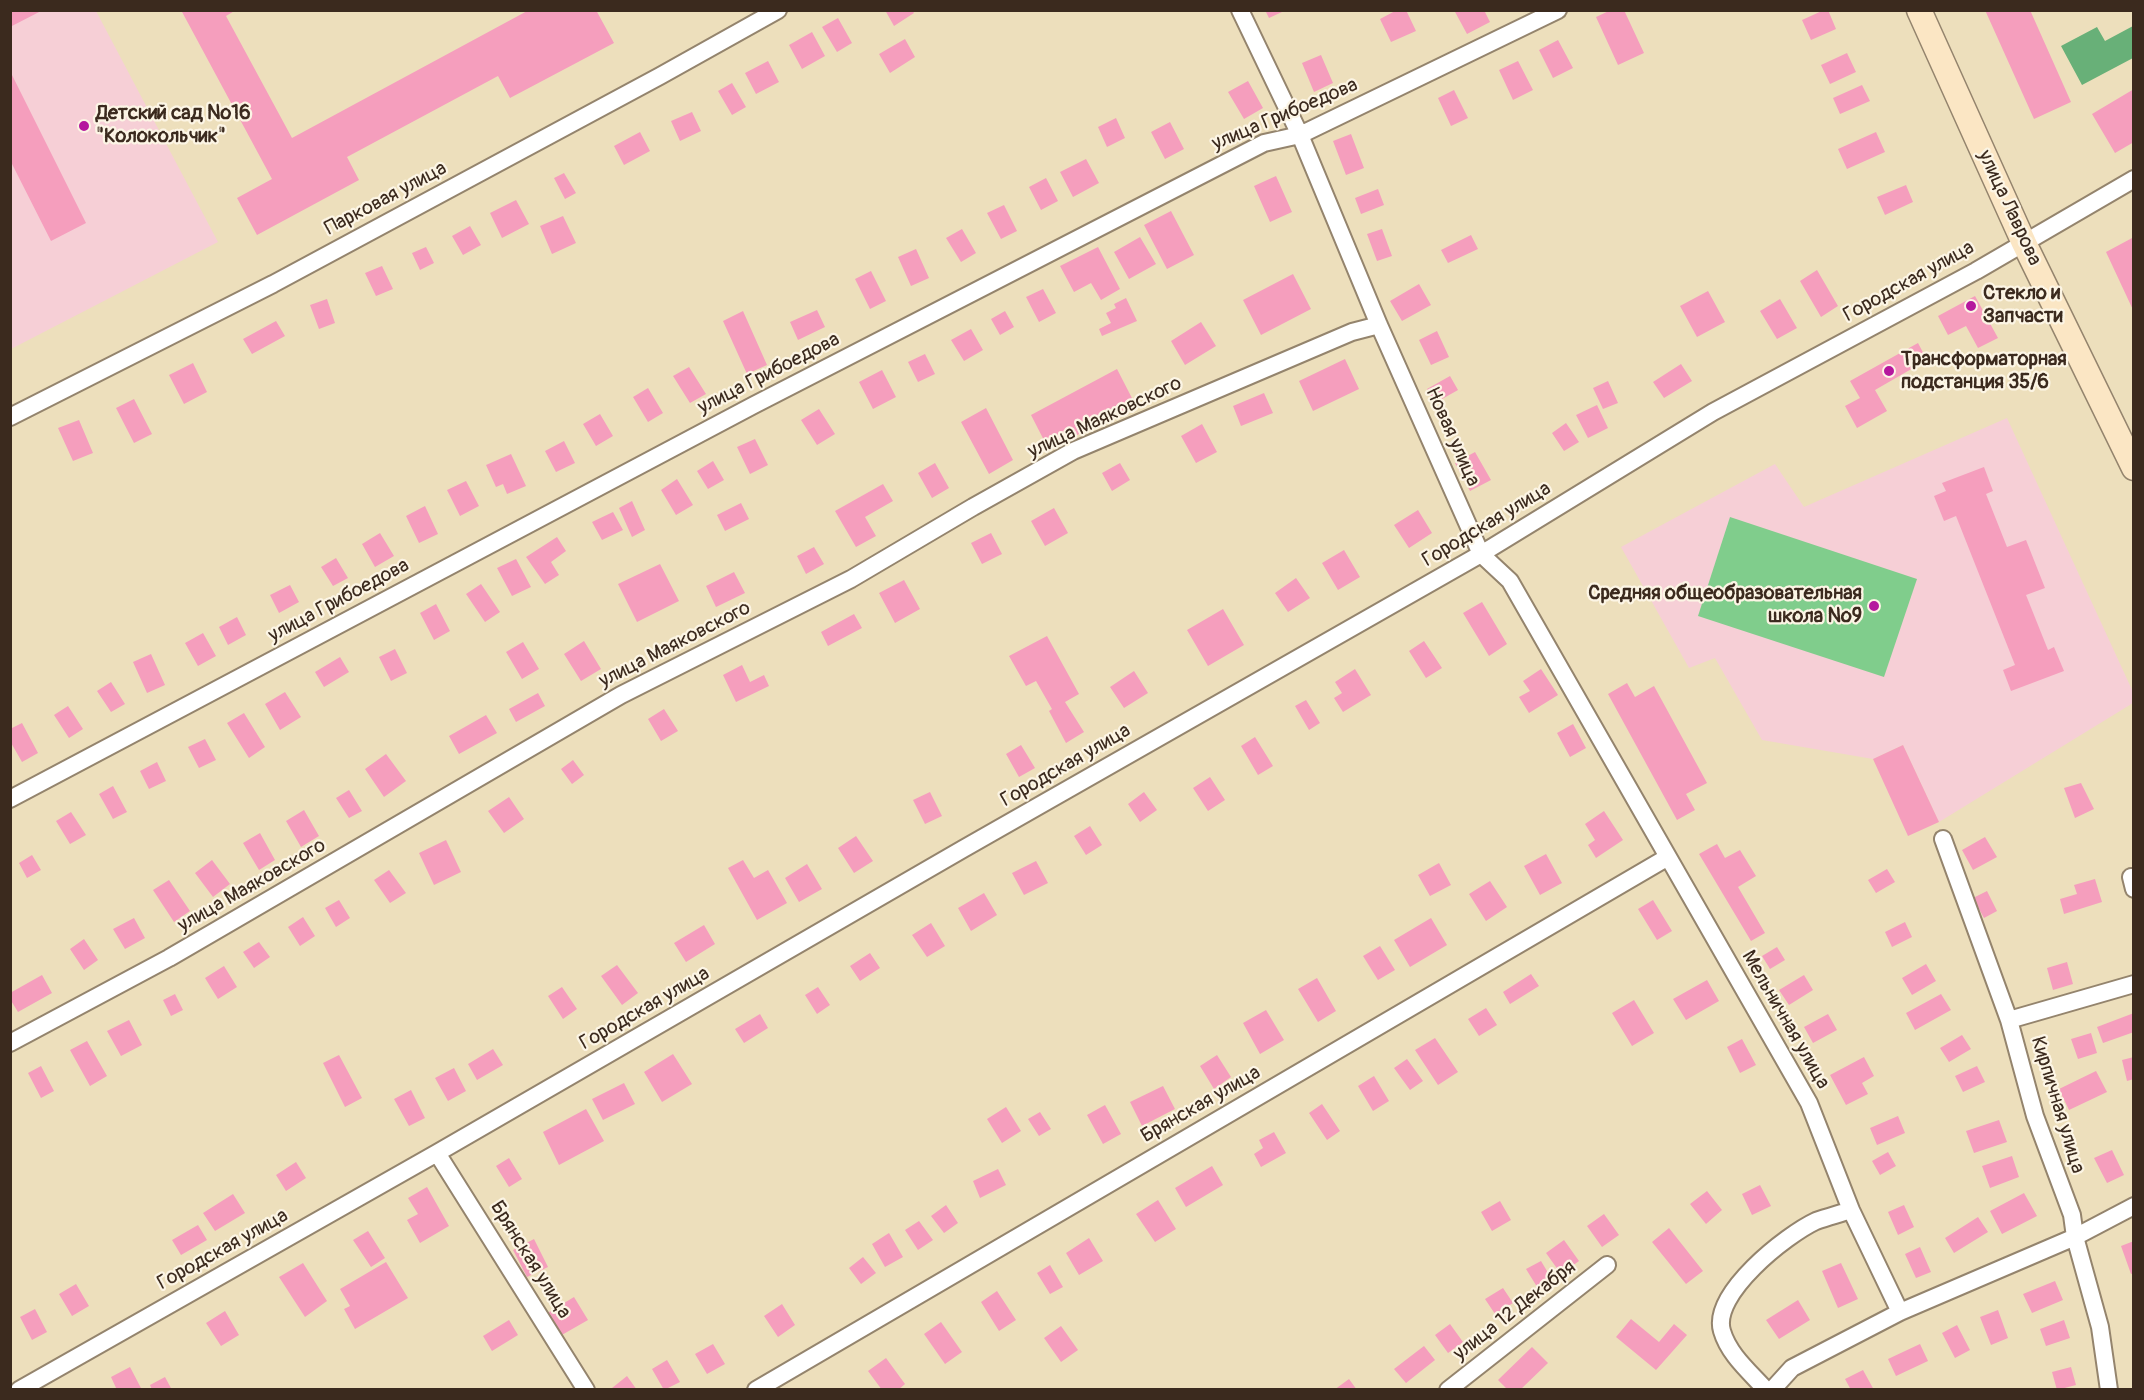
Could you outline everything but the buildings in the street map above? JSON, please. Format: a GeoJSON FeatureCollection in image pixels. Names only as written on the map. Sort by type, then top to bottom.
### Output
{"type":"FeatureCollection","features":[{"type":"Feature","properties":{"kind":"main road","name":"улица Лаврова"},"geometry":{"type":"LineString","coordinates":[[1919,10],[2024,243],[2133,468]]}},
{"type":"Feature","properties":{"kind":"street","name":"Парковая улица"},"geometry":{"type":"LineString","coordinates":[[10,417],[283,278],[660,76],[778,10]]}},
{"type":"Feature","properties":{"kind":"street","name":"Новая улица"},"geometry":{"type":"LineString","coordinates":[[1240,10],[1300,135],[1379,325],[1481,554],[1510,581],[1668,857]]}},
{"type":"Feature","properties":{"kind":"street","name":"улица Грибоедова"},"geometry":{"type":"LineString","coordinates":[[10,799],[744,411],[1254,148],[1264,143],[1300,135],[1558,10]]}},
{"type":"Feature","properties":{"kind":"street","name":"Городская улица"},"geometry":{"type":"LineString","coordinates":[[19,1389],[437,1153],[963,849],[1481,554],[1713,412],[2024,243],[2133,179]]}},
{"type":"Feature","properties":{"kind":"street","name":"улица Маяковского"},"geometry":{"type":"LineString","coordinates":[[10,1044],[170,958],[621,695],[851,579],[973,507],[1073,452],[1352,332],[1379,325]]}},
{"type":"Feature","properties":{"kind":"street","name":"Кирпичная улица"},"geometry":{"type":"LineString","coordinates":[[1942,839],[2009,1020],[2035,1116],[2072,1215],[2075,1236],[2100,1327],[2109,1389]]}},
{"type":"Feature","properties":{"kind":"street","name":"Мельничная улица"},"geometry":{"type":"LineString","coordinates":[[1668,857],[1809,1103],[1851,1210],[1900,1312]]}},
{"type":"Feature","properties":{"kind":"street","name":"Брянская улица"},"geometry":{"type":"LineString","coordinates":[[756,1389],[1668,857]]}},
{"type":"Feature","properties":{"kind":"street"},"geometry":{"type":"LineString","coordinates":[[2009,1020],[2133,984]]}},
{"type":"Feature","properties":{"kind":"street","name":"Брянская улица"},"geometry":{"type":"LineString","coordinates":[[437,1153],[586,1389]]}},
{"type":"Feature","properties":{"kind":"street"},"geometry":{"type":"LineString","coordinates":[[1772,1389],[1792,1368],[1900,1312],[2075,1236],[2133,1206]]}},
{"type":"Feature","properties":{"kind":"street"},"geometry":{"type":"LineString","coordinates":[[1766,1389],[1738,1361],[1721,1329],[1720,1316],[1729,1297],[1743,1278],[1778,1246],[1815,1222],[1851,1210]]}},
{"type":"Feature","properties":{"kind":"street","name":"улица 12 Декабря"},"geometry":{"type":"LineString","coordinates":[[1448,1389],[1607,1265]]}},
{"type":"Feature","properties":{"kind":"shaded area","name":"Детский сад №16 \"Колокольчик\""},"geometry":{"type":"Polygon","coordinates":[[[11,11],[96,11],[218,242],[11,349],[11,11]]]}},
{"type":"Feature","properties":{"kind":"shaded area","name":"Средняя общеобразовательная школа №9"},"geometry":{"type":"Polygon","coordinates":[[[2007,418],[2133,692],[2133,703],[1939,822],[1903,745],[1873,759],[1762,740],[1715,658],[1689,668],[1621,547],[1775,464],[1804,507],[2007,418]]]}},
{"type":"Feature","properties":{"kind":"green space"},"geometry":{"type":"Polygon","coordinates":[[[2133,26],[2133,58],[2082,85],[2061,46],[2097,27],[2105,41],[2133,26]]]}},
{"type":"Feature","properties":{"kind":"green space"},"geometry":{"type":"Polygon","coordinates":[[[1730,517],[1917,579],[1884,677],[1698,616],[1730,517]]]}},
{"type":"Feature","properties":{"kind":"place","name":"Детский сад №16 \"Колокольчик\""},"geometry":{"type":"Point","coordinates":[84,126]}},
{"type":"Feature","properties":{"kind":"place","name":"Стекло и Запчасти"},"geometry":{"type":"Point","coordinates":[1971,306]}},
{"type":"Feature","properties":{"kind":"place","name":"Трансформаторная подстанция 35/6"},"geometry":{"type":"Point","coordinates":[1889,371]}},
{"type":"Feature","properties":{"kind":"place","name":"Средняя общеобразовательная школа №9"},"geometry":{"type":"Point","coordinates":[1874,606]}}]}
